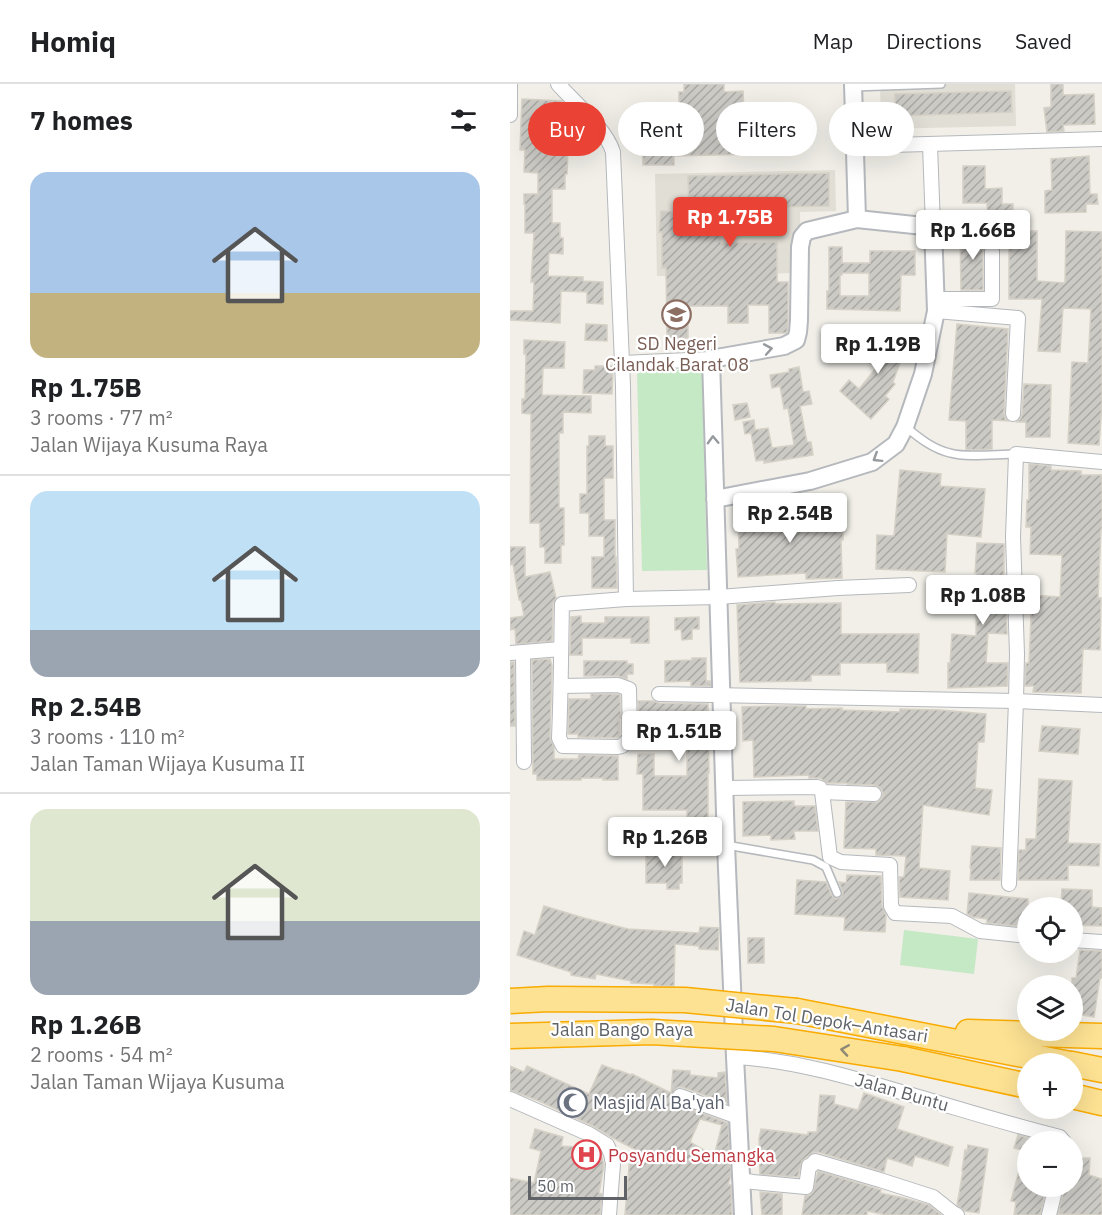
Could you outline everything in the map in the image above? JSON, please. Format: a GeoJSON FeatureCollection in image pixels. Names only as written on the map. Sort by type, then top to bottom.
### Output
{"type":"FeatureCollection","features":[{"type":"Feature","properties":{"kind":"highway","name":"Jalan Tol Depok–Antasari"},"geometry":{"type":"LineString","coordinates":[[510,1001],[675,1000],[797,1011],[894,1029],[979,1060],[1017,1080]]}},
{"type":"Feature","properties":{"kind":"highway"},"geometry":{"type":"LineString","coordinates":[[894,1029],[1102,1036]]}},
{"type":"Feature","properties":{"kind":"highway","name":"Jalan Tol Depok–Antasari"},"geometry":{"type":"LineString","coordinates":[[510,1036],[652,1032],[774,1039],[903,1059],[1017,1062]]}},
{"type":"Feature","properties":{"kind":"highway","name":"Jalan Tol Depok–Antasari"},"geometry":{"type":"LineString","coordinates":[[1083,1066],[1102,1070]]}},
{"type":"Feature","properties":{"kind":"highway"},"geometry":{"type":"LineString","coordinates":[[1083,1099],[1102,1103]]}},
{"type":"Feature","properties":{"kind":"street"},"geometry":{"type":"LineString","coordinates":[[510,84],[510,115]]}},
{"type":"Feature","properties":{"kind":"street"},"geometry":{"type":"LineString","coordinates":[[558,84],[600,130],[610,143],[613,152],[622,363],[626,599]]}},
{"type":"Feature","properties":{"kind":"street"},"geometry":{"type":"LineString","coordinates":[[853,86],[854,102]]}},
{"type":"Feature","properties":{"kind":"street"},"geometry":{"type":"LineString","coordinates":[[914,145],[1102,139]]}},
{"type":"Feature","properties":{"kind":"street"},"geometry":{"type":"LineString","coordinates":[[715,499],[810,481],[873,462],[896,444],[905,427],[923,374],[936,305],[930,145]]}},
{"type":"Feature","properties":{"kind":"street"},"geometry":{"type":"LineString","coordinates":[[855,156],[857,219]]}},
{"type":"Feature","properties":{"kind":"street"},"geometry":{"type":"LineString","coordinates":[[622,363],[711,359],[784,346],[796,340],[798,333],[800,247],[802,237],[807,231],[857,219],[933,227]]}},
{"type":"Feature","properties":{"kind":"street"},"geometry":{"type":"LineString","coordinates":[[936,305],[992,299],[992,251]]}},
{"type":"Feature","properties":{"kind":"street"},"geometry":{"type":"LineString","coordinates":[[936,305],[1018,318],[1013,414]]}},
{"type":"Feature","properties":{"kind":"street"},"geometry":{"type":"LineString","coordinates":[[711,359],[726,845],[743,1215]]}},
{"type":"Feature","properties":{"kind":"street"},"geometry":{"type":"LineString","coordinates":[[1009,884],[1017,654],[1013,537],[1016,454],[1102,462]]}},
{"type":"Feature","properties":{"kind":"street"},"geometry":{"type":"LineString","coordinates":[[562,686],[618,685],[629,689],[630,738],[618,747],[563,746],[560,738],[562,604],[909,585]]}},
{"type":"Feature","properties":{"kind":"street"},"geometry":{"type":"LineString","coordinates":[[524,762],[517,742],[517,653],[561,649]]}},
{"type":"Feature","properties":{"kind":"street"},"geometry":{"type":"LineString","coordinates":[[659,694],[1016,701],[1102,705]]}},
{"type":"Feature","properties":{"kind":"street"},"geometry":{"type":"LineString","coordinates":[[725,788],[820,788],[830,857],[841,862],[890,865],[891,906],[895,913],[952,916],[980,931],[1017,935]]}},
{"type":"Feature","properties":{"kind":"street"},"geometry":{"type":"LineString","coordinates":[[822,792],[874,795]]}},
{"type":"Feature","properties":{"kind":"street"},"geometry":{"type":"LineString","coordinates":[[1083,940],[1102,942]]}},
{"type":"Feature","properties":{"kind":"street","name":"Jalan Bango Raya"},"geometry":{"type":"LineString","coordinates":[[510,1008],[679,1006],[733,1010]]}},
{"type":"Feature","properties":{"kind":"street","name":"Jalan Bango Raya"},"geometry":{"type":"LineString","coordinates":[[510,1029],[643,1026],[734,1031]]}},
{"type":"Feature","properties":{"kind":"street","name":"Jalan Buntu"},"geometry":{"type":"LineString","coordinates":[[735,1057],[836,1073],[1035,1131]]}},
{"type":"Feature","properties":{"kind":"street"},"geometry":{"type":"LineString","coordinates":[[680,1096],[738,1117]]}},
{"type":"Feature","properties":{"kind":"street"},"geometry":{"type":"LineString","coordinates":[[510,1099],[590,1134],[607,1145],[613,1164],[609,1215]]}},
{"type":"Feature","properties":{"kind":"street"},"geometry":{"type":"LineString","coordinates":[[741,1180],[806,1187],[809,1166],[815,1161],[933,1197],[957,1215]]}},
{"type":"Feature","properties":{"kind":"street"},"geometry":{"type":"LineString","coordinates":[[1049,1215],[1053,1197]]}},
{"type":"Feature","properties":{"kind":"lane"},"geometry":{"type":"LineString","coordinates":[[853,86],[941,84]]}},
{"type":"Feature","properties":{"kind":"lane"},"geometry":{"type":"LineString","coordinates":[[933,227],[997,225]]}},
{"type":"Feature","properties":{"kind":"lane"},"geometry":{"type":"LineString","coordinates":[[905,427],[934,447],[950,453],[962,455],[1016,454]]}},
{"type":"Feature","properties":{"kind":"lane"},"geometry":{"type":"LineString","coordinates":[[726,845],[813,860],[826,867],[837,893]]}},
{"type":"Feature","properties":{"kind":"shaded area"},"geometry":{"type":"Polygon","coordinates":[[[880,84],[1015,84],[1016,126],[914,128],[914,102],[880,102],[880,84]]]}},
{"type":"Feature","properties":{"kind":"shaded area"},"geometry":{"type":"Polygon","coordinates":[[[835,170],[836,211],[800,212],[801,273],[657,276],[655,174],[835,170]]]}},
{"type":"Feature","properties":{"kind":"green space"},"geometry":{"type":"Polygon","coordinates":[[[782,210],[782,237],[724,238],[723,211],[782,210]]]}},
{"type":"Feature","properties":{"kind":"green space"},"geometry":{"type":"Polygon","coordinates":[[[702,369],[707,570],[642,571],[637,371],[702,369]]]}},
{"type":"Feature","properties":{"kind":"green space"},"geometry":{"type":"Polygon","coordinates":[[[904,930],[978,939],[974,974],[900,965],[904,930]]]}},
{"type":"Feature","properties":{"kind":"building"},"geometry":{"type":"Polygon","coordinates":[[[684,84],[724,84],[724,92],[743,91],[743,102],[716,102],[716,155],[704,155],[704,102],[679,102],[679,92],[684,92],[684,84]]]}},
{"type":"Feature","properties":{"kind":"building"},"geometry":{"type":"Polygon","coordinates":[[[1051,84],[1063,84],[1063,95],[1094,94],[1095,124],[1063,125],[1064,131],[1047,132],[1044,108],[1051,107],[1051,84]]]}},
{"type":"Feature","properties":{"kind":"building"},"geometry":{"type":"Polygon","coordinates":[[[1011,91],[1012,112],[914,115],[914,102],[895,102],[895,94],[1011,91]]]}},
{"type":"Feature","properties":{"kind":"building"},"geometry":{"type":"Polygon","coordinates":[[[522,99],[562,101],[528,102],[528,156],[568,156],[565,189],[552,189],[552,223],[560,223],[563,254],[549,253],[548,276],[583,277],[583,281],[603,282],[603,304],[587,303],[587,292],[561,291],[560,323],[510,320],[510,311],[533,311],[534,282],[531,282],[534,233],[525,233],[524,194],[538,194],[538,173],[524,172],[525,150],[520,150],[522,99]]]}},
{"type":"Feature","properties":{"kind":"building"},"geometry":{"type":"Polygon","coordinates":[[[643,156],[674,156],[674,165],[643,165],[643,156]]]}},
{"type":"Feature","properties":{"kind":"building"},"geometry":{"type":"Polygon","coordinates":[[[1089,156],[1090,194],[1097,194],[1098,204],[1086,204],[1086,212],[1045,213],[1045,191],[1052,190],[1051,159],[1089,156]]]}},
{"type":"Feature","properties":{"kind":"building"},"geometry":{"type":"Polygon","coordinates":[[[963,166],[985,166],[985,189],[1002,188],[1002,204],[1013,204],[1013,229],[1001,229],[1003,224],[1000,220],[988,220],[987,203],[963,203],[963,166]]]}},
{"type":"Feature","properties":{"kind":"building"},"geometry":{"type":"Polygon","coordinates":[[[829,173],[829,206],[720,208],[721,243],[777,242],[777,282],[788,282],[787,333],[769,333],[769,305],[748,305],[748,323],[728,323],[728,306],[688,306],[688,338],[667,338],[666,268],[662,268],[662,232],[659,232],[661,211],[689,213],[688,176],[829,173]]]}},
{"type":"Feature","properties":{"kind":"building"},"geometry":{"type":"Polygon","coordinates":[[[1009,231],[1037,231],[1037,281],[1065,283],[1066,231],[1102,232],[1102,404],[1099,445],[1068,443],[1072,362],[1088,363],[1091,309],[1063,308],[1060,352],[1038,351],[1042,299],[1009,299],[1009,231]]]}},
{"type":"Feature","properties":{"kind":"building"},"geometry":{"type":"Polygon","coordinates":[[[989,235],[990,243],[983,251],[983,290],[961,290],[960,236],[989,235]]]}},
{"type":"Feature","properties":{"kind":"building"},"geometry":{"type":"Polygon","coordinates":[[[829,247],[842,247],[842,263],[870,263],[870,251],[915,251],[915,275],[901,275],[900,311],[827,309],[827,291],[829,291],[829,247]],[[842,273],[840,275],[840,296],[869,296],[869,273],[842,273]]]}},
{"type":"Feature","properties":{"kind":"building"},"geometry":{"type":"Polygon","coordinates":[[[586,324],[607,325],[607,341],[585,340],[586,324]]]}},
{"type":"Feature","properties":{"kind":"building"},"geometry":{"type":"Polygon","coordinates":[[[957,324],[1008,329],[1004,414],[1008,421],[992,420],[992,449],[966,450],[966,421],[949,420],[957,324]]]}},
{"type":"Feature","properties":{"kind":"building"},"geometry":{"type":"Polygon","coordinates":[[[891,332],[909,338],[893,382],[895,384],[885,396],[889,399],[871,419],[840,391],[849,380],[859,389],[882,361],[865,355],[871,339],[886,345],[891,332]]]}},
{"type":"Feature","properties":{"kind":"building"},"geometry":{"type":"Polygon","coordinates":[[[524,340],[565,342],[564,368],[543,368],[542,395],[591,396],[591,413],[563,412],[563,433],[559,433],[559,508],[564,508],[564,545],[561,545],[561,563],[545,563],[545,547],[540,547],[540,523],[530,523],[531,414],[522,413],[522,399],[525,399],[524,340]]]}},
{"type":"Feature","properties":{"kind":"building"},"geometry":{"type":"Polygon","coordinates":[[[595,366],[613,366],[612,394],[583,393],[584,370],[595,370],[595,366]]]}},
{"type":"Feature","properties":{"kind":"building"},"geometry":{"type":"Polygon","coordinates":[[[799,367],[803,392],[809,391],[812,404],[800,406],[807,442],[811,442],[813,455],[764,463],[764,460],[756,461],[751,433],[745,434],[743,422],[754,420],[755,430],[768,428],[772,448],[794,445],[788,408],[784,409],[780,386],[772,388],[770,375],[789,372],[789,369],[799,367]]]}},
{"type":"Feature","properties":{"kind":"building"},"geometry":{"type":"Polygon","coordinates":[[[1024,384],[1051,385],[1050,437],[1026,437],[1026,422],[1017,422],[1022,414],[1024,384]]]}},
{"type":"Feature","properties":{"kind":"building"},"geometry":{"type":"Polygon","coordinates":[[[747,403],[750,417],[735,420],[733,405],[747,403]]]}},
{"type":"Feature","properties":{"kind":"building"},"geometry":{"type":"Polygon","coordinates":[[[589,436],[605,436],[605,446],[613,446],[613,478],[604,478],[604,520],[615,520],[617,588],[592,588],[592,557],[604,557],[604,536],[589,536],[589,513],[580,513],[580,494],[587,494],[589,436]]]}},
{"type":"Feature","properties":{"kind":"building"},"geometry":{"type":"Polygon","coordinates":[[[1029,464],[1051,466],[1051,470],[1081,471],[1081,475],[1102,475],[1098,598],[1101,598],[1100,650],[1083,649],[1081,693],[1033,692],[1034,686],[1025,686],[1026,663],[1029,663],[1032,595],[1060,597],[1062,555],[1030,554],[1031,527],[1026,527],[1029,464]]]}},
{"type":"Feature","properties":{"kind":"building"},"geometry":{"type":"Polygon","coordinates":[[[900,470],[941,474],[940,486],[985,489],[981,537],[947,534],[945,572],[876,569],[877,535],[894,536],[900,470]]]}},
{"type":"Feature","properties":{"kind":"building"},"geometry":{"type":"Polygon","coordinates":[[[769,510],[769,512],[843,512],[842,578],[806,579],[806,573],[738,577],[736,549],[739,549],[738,511],[769,510]]]}},
{"type":"Feature","properties":{"kind":"building"},"geometry":{"type":"Polygon","coordinates":[[[977,543],[1004,544],[1007,634],[988,633],[986,663],[1008,663],[1007,686],[948,688],[948,663],[950,663],[952,634],[976,636],[977,543]]]}},
{"type":"Feature","properties":{"kind":"building"},"geometry":{"type":"Polygon","coordinates":[[[510,547],[525,547],[525,577],[550,572],[556,598],[553,604],[552,641],[516,644],[515,629],[510,630],[510,618],[524,616],[513,564],[510,565],[510,547]]]}},
{"type":"Feature","properties":{"kind":"building"},"geometry":{"type":"Polygon","coordinates":[[[775,602],[775,604],[841,603],[841,634],[919,634],[918,673],[887,672],[887,663],[840,663],[840,675],[811,675],[811,681],[740,682],[737,605],[775,602]]]}},
{"type":"Feature","properties":{"kind":"building"},"geometry":{"type":"Polygon","coordinates":[[[581,616],[581,623],[605,623],[605,617],[649,617],[649,643],[631,643],[631,638],[582,638],[582,655],[570,655],[571,617],[581,616]]]}},
{"type":"Feature","properties":{"kind":"building"},"geometry":{"type":"Polygon","coordinates":[[[699,617],[699,629],[692,629],[692,639],[682,640],[681,629],[675,630],[675,618],[699,617]]]}},
{"type":"Feature","properties":{"kind":"building"},"geometry":{"type":"Polygon","coordinates":[[[692,658],[706,658],[706,681],[710,681],[711,686],[691,686],[691,681],[665,682],[665,661],[692,660],[692,658]]]}},
{"type":"Feature","properties":{"kind":"building"},"geometry":{"type":"Polygon","coordinates":[[[550,659],[552,666],[550,738],[554,747],[554,759],[578,759],[579,755],[618,756],[618,780],[581,778],[581,780],[537,780],[537,774],[533,774],[532,660],[550,659]]]}},
{"type":"Feature","properties":{"kind":"building"},"geometry":{"type":"Polygon","coordinates":[[[584,661],[627,661],[627,664],[633,664],[633,674],[627,674],[627,679],[618,676],[584,676],[584,661]]]}},
{"type":"Feature","properties":{"kind":"building"},"geometry":{"type":"Polygon","coordinates":[[[510,662],[514,662],[515,726],[510,726],[510,662]]]}},
{"type":"Feature","properties":{"kind":"building"},"geometry":{"type":"Polygon","coordinates":[[[591,694],[620,695],[621,718],[619,718],[617,738],[578,737],[578,734],[568,734],[569,699],[591,699],[591,694]]]}},
{"type":"Feature","properties":{"kind":"building"},"geometry":{"type":"Polygon","coordinates":[[[638,701],[708,704],[708,827],[687,827],[687,810],[643,810],[643,774],[637,774],[638,754],[654,754],[654,776],[687,776],[687,746],[684,746],[684,722],[659,722],[660,728],[641,728],[638,701]]]}},
{"type":"Feature","properties":{"kind":"building"},"geometry":{"type":"Polygon","coordinates":[[[774,706],[900,712],[900,709],[940,710],[986,714],[984,742],[978,742],[975,788],[992,790],[989,815],[923,805],[919,868],[950,871],[948,900],[900,897],[899,877],[904,877],[906,856],[876,855],[876,849],[844,848],[846,802],[878,802],[883,795],[879,787],[827,783],[820,778],[809,778],[809,775],[754,777],[753,740],[743,741],[742,707],[774,706]]]}},
{"type":"Feature","properties":{"kind":"building"},"geometry":{"type":"Polygon","coordinates":[[[1042,726],[1080,729],[1078,754],[1039,751],[1042,726]]]}},
{"type":"Feature","properties":{"kind":"building"},"geometry":{"type":"Polygon","coordinates":[[[1039,779],[1072,781],[1068,843],[1100,844],[1099,866],[1068,865],[1068,880],[1018,880],[1019,850],[1026,850],[1026,839],[1036,839],[1039,779]]]}},
{"type":"Feature","properties":{"kind":"building"},"geometry":{"type":"Polygon","coordinates":[[[794,801],[794,806],[815,806],[818,831],[794,831],[795,839],[771,840],[771,835],[743,836],[743,802],[794,801]]]}},
{"type":"Feature","properties":{"kind":"building"},"geometry":{"type":"Polygon","coordinates":[[[972,846],[1001,848],[1000,880],[970,880],[972,846]]]}},
{"type":"Feature","properties":{"kind":"building"},"geometry":{"type":"Polygon","coordinates":[[[646,850],[682,850],[682,883],[679,883],[679,889],[667,889],[667,883],[646,883],[646,850]]]}},
{"type":"Feature","properties":{"kind":"building"},"geometry":{"type":"Polygon","coordinates":[[[847,875],[881,876],[882,906],[886,915],[885,932],[844,930],[845,917],[795,914],[797,880],[826,882],[832,896],[837,899],[843,893],[839,882],[846,883],[847,875]]]}},
{"type":"Feature","properties":{"kind":"building"},"geometry":{"type":"Polygon","coordinates":[[[1062,889],[1092,890],[1092,907],[1102,908],[1102,926],[1083,925],[1083,897],[1062,897],[1062,889]]]}},
{"type":"Feature","properties":{"kind":"building"},"geometry":{"type":"Polygon","coordinates":[[[969,893],[1017,898],[1017,926],[987,923],[987,919],[967,914],[969,893]]]}},
{"type":"Feature","properties":{"kind":"building"},"geometry":{"type":"Polygon","coordinates":[[[544,906],[628,929],[699,933],[700,927],[719,928],[718,950],[675,944],[674,986],[631,983],[631,981],[596,974],[595,979],[571,975],[571,972],[517,955],[524,931],[535,935],[544,906]]]}},
{"type":"Feature","properties":{"kind":"building"},"geometry":{"type":"Polygon","coordinates":[[[748,938],[764,938],[764,963],[748,963],[748,938]]]}},
{"type":"Feature","properties":{"kind":"building"},"geometry":{"type":"Polygon","coordinates":[[[1083,950],[1102,951],[1102,978],[1100,978],[1094,1017],[1083,1015],[1083,975],[1076,975],[1078,963],[1083,963],[1083,950]]]}},
{"type":"Feature","properties":{"kind":"building"},"geometry":{"type":"Polygon","coordinates":[[[602,1065],[632,1074],[671,1093],[673,1070],[690,1071],[690,1075],[718,1078],[718,1073],[725,1072],[727,1103],[682,1087],[674,1090],[671,1097],[677,1104],[728,1123],[731,1176],[728,1185],[731,1185],[732,1215],[625,1215],[630,1155],[635,1156],[638,1151],[593,1126],[510,1090],[510,1066],[524,1072],[527,1066],[589,1094],[602,1065]],[[700,1119],[690,1142],[714,1156],[722,1125],[700,1119]]]}},
{"type":"Feature","properties":{"kind":"building"},"geometry":{"type":"Polygon","coordinates":[[[864,1093],[904,1107],[897,1129],[953,1147],[948,1166],[915,1156],[912,1166],[887,1158],[884,1172],[813,1152],[802,1161],[798,1177],[760,1174],[761,1129],[808,1135],[808,1132],[817,1132],[820,1095],[835,1096],[834,1104],[858,1110],[864,1093]]]}},
{"type":"Feature","properties":{"kind":"building"},"geometry":{"type":"Polygon","coordinates":[[[535,1129],[563,1137],[561,1146],[594,1148],[600,1151],[604,1165],[599,1193],[602,1194],[600,1215],[510,1215],[510,1178],[534,1183],[541,1151],[530,1148],[535,1129]]]}},
{"type":"Feature","properties":{"kind":"building"},"geometry":{"type":"Polygon","coordinates":[[[968,1145],[988,1149],[979,1213],[965,1211],[957,1205],[965,1150],[967,1151],[968,1145]]]}},
{"type":"Feature","properties":{"kind":"building"},"geometry":{"type":"Polygon","coordinates":[[[1083,1158],[1090,1158],[1089,1175],[1102,1179],[1102,1215],[1058,1214],[1062,1197],[1083,1197],[1083,1158]]]}},
{"type":"Feature","properties":{"kind":"building"},"geometry":{"type":"Polygon","coordinates":[[[818,1171],[881,1190],[880,1193],[929,1205],[941,1215],[886,1215],[867,1211],[867,1215],[802,1215],[805,1196],[813,1192],[818,1171]]]}},
{"type":"Feature","properties":{"kind":"building"},"geometry":{"type":"Polygon","coordinates":[[[1017,1178],[1017,1197],[1044,1197],[1040,1215],[1014,1215],[1016,1202],[1011,1201],[1017,1178]]]}},
{"type":"Feature","properties":{"kind":"building"},"geometry":{"type":"Polygon","coordinates":[[[760,1192],[782,1194],[782,1215],[762,1215],[760,1192]]]}},
{"type":"Feature","properties":{"kind":"place","name":"SD Negeri Cilandak Barat 08"},"geometry":{"type":"Point","coordinates":[677,314]}},
{"type":"Feature","properties":{"kind":"place","name":"Masjid Al Ba'yah"},"geometry":{"type":"Point","coordinates":[572,1102]}},
{"type":"Feature","properties":{"kind":"place","name":"Posyandu Semangka"},"geometry":{"type":"Point","coordinates":[587,1155]}}]}
